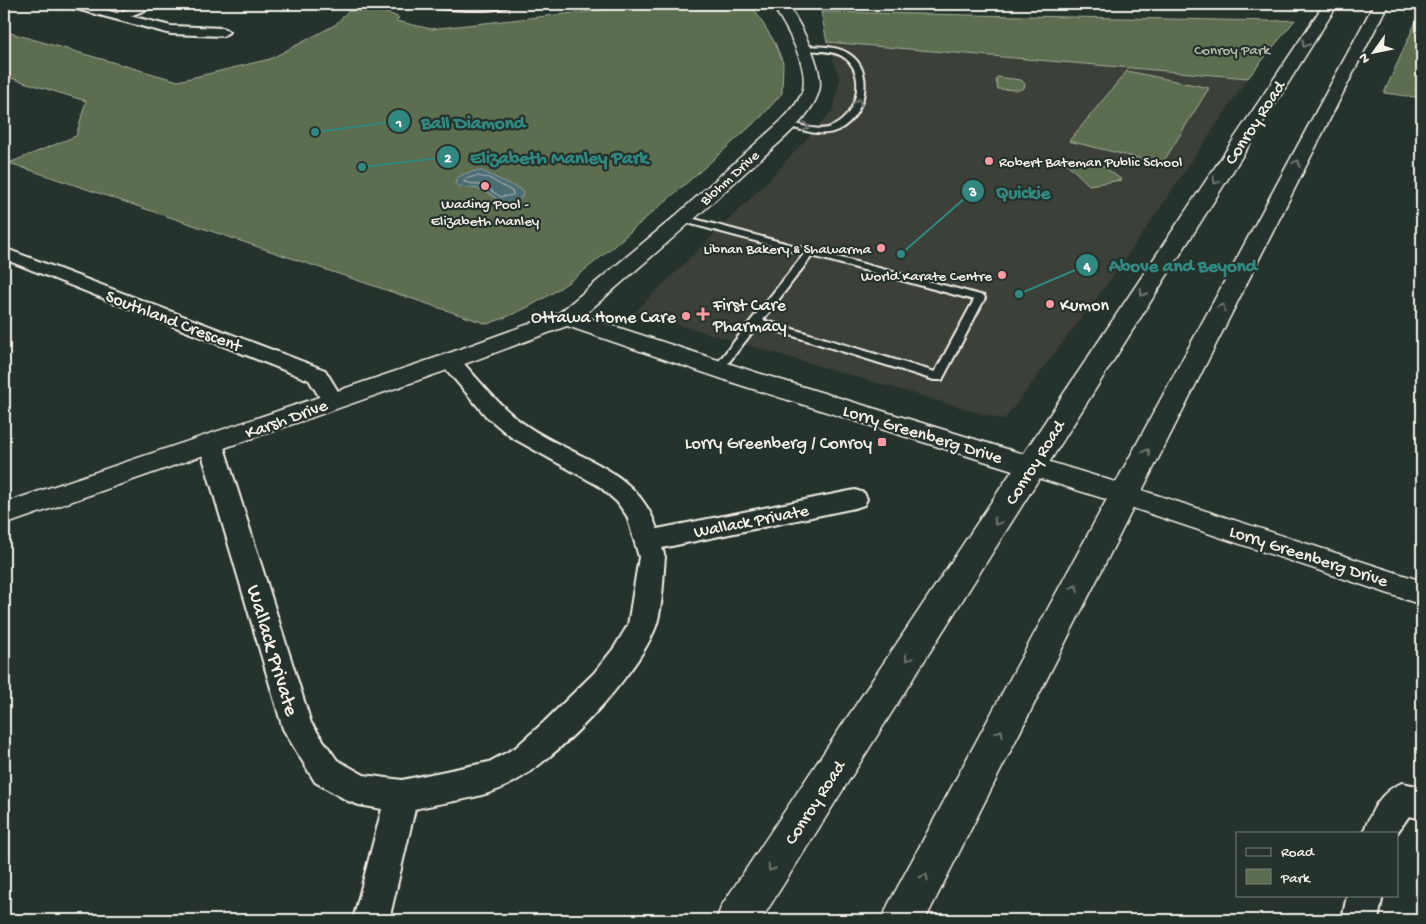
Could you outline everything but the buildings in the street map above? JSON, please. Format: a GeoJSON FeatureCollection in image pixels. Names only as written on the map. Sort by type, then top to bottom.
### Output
{"type":"FeatureCollection","features":[{"type":"Feature","properties":{"kind":"main road","name":"Blohm Drive"},"geometry":{"type":"LineString","coordinates":[[567,318],[683,219],[788,124],[805,104],[811,91],[812,78],[803,48],[784,10],[778,4]]}},
{"type":"Feature","properties":{"kind":"main road","name":"Conroy Road"},"geometry":{"type":"LineString","coordinates":[[737,920],[1331,4]]}},
{"type":"Feature","properties":{"kind":"main road"},"geometry":{"type":"LineString","coordinates":[[903,920],[1381,4]]}},
{"type":"Feature","properties":{"kind":"main road","name":"Lorry Greenberg Drive"},"geometry":{"type":"LineString","coordinates":[[567,318],[718,368],[1125,495],[1422,592]]}},
{"type":"Feature","properties":{"kind":"main road","name":"Karsh Drive"},"geometry":{"type":"LineString","coordinates":[[4,514],[450,362],[567,318]]}},
{"type":"Feature","properties":{"kind":"street"},"geometry":{"type":"LineString","coordinates":[[69,4],[171,30],[223,32]]}},
{"type":"Feature","properties":{"kind":"street"},"geometry":{"type":"LineString","coordinates":[[118,16],[152,4]]}},
{"type":"Feature","properties":{"kind":"street"},"geometry":{"type":"LineString","coordinates":[[422,4],[484,7],[505,4]]}},
{"type":"Feature","properties":{"kind":"street","name":"Southland Crescent"},"geometry":{"type":"LineString","coordinates":[[4,253],[317,375],[333,401]]}},
{"type":"Feature","properties":{"kind":"street","name":"Wallack Private"},"geometry":{"type":"LineString","coordinates":[[211,444],[298,729],[326,771],[359,790],[402,796],[494,776],[526,758],[555,732],[604,682],[624,657],[642,628],[652,557],[639,513],[626,496],[608,480],[519,432],[494,410],[450,362]]}},
{"type":"Feature","properties":{"kind":"street","name":"Wallack Private"},"geometry":{"type":"LineString","coordinates":[[647,541],[855,499]]}},
{"type":"Feature","properties":{"kind":"street"},"geometry":{"type":"LineString","coordinates":[[371,920],[402,796]]}},
{"type":"Feature","properties":{"kind":"street"},"geometry":{"type":"LineString","coordinates":[[1380,832],[1389,814],[1402,799],[1422,803]]}},
{"type":"Feature","properties":{"kind":"street"},"geometry":{"type":"LineString","coordinates":[[1360,920],[1365,896]]}},
{"type":"Feature","properties":{"kind":"lane"},"geometry":{"type":"LineString","coordinates":[[788,124],[824,132],[834,129],[847,121],[859,105],[862,80],[852,60],[842,53],[803,48]]}},
{"type":"Feature","properties":{"kind":"lane"},"geometry":{"type":"LineString","coordinates":[[683,219],[980,298],[938,377],[756,321]]}},
{"type":"Feature","properties":{"kind":"lane"},"geometry":{"type":"LineString","coordinates":[[718,368],[810,253]]}},
{"type":"Feature","properties":{"kind":"shaded area"},"geometry":{"type":"Polygon","coordinates":[[[827,42],[1248,78],[1119,268],[1004,420],[635,312],[765,184],[833,110],[840,80],[827,42]]]}},
{"type":"Feature","properties":{"kind":"green space"},"geometry":{"type":"Polygon","coordinates":[[[654,4],[751,4],[775,43],[783,63],[782,93],[762,116],[691,180],[573,279],[532,305],[487,324],[9,163],[76,136],[86,101],[4,76],[4,31],[178,81],[270,59],[335,25],[348,11],[387,13],[399,18],[396,21],[431,29],[654,4]]]}},
{"type":"Feature","properties":{"kind":"green space"},"geometry":{"type":"Polygon","coordinates":[[[1422,8],[1422,98],[1384,93],[1422,8]]]}},
{"type":"Feature","properties":{"kind":"green space","name":"Conroy Park"},"geometry":{"type":"Polygon","coordinates":[[[821,12],[1295,20],[1248,78],[827,42],[821,12]]]}},
{"type":"Feature","properties":{"kind":"green space"},"geometry":{"type":"Polygon","coordinates":[[[1127,71],[1209,88],[1162,164],[1069,141],[1127,71]]]}},
{"type":"Feature","properties":{"kind":"green space"},"geometry":{"type":"Polygon","coordinates":[[[997,77],[1021,80],[1025,84],[1024,88],[1018,90],[998,89],[997,77]]]}},
{"type":"Feature","properties":{"kind":"green space"},"geometry":{"type":"Polygon","coordinates":[[[1077,157],[1096,161],[1122,180],[1089,185],[1062,159],[1077,157]]]}},
{"type":"Feature","properties":{"kind":"water","name":"Wading Pool - Elizabeth Manley"},"geometry":{"type":"Polygon","coordinates":[[[482,171],[519,189],[523,193],[522,197],[505,203],[483,190],[455,184],[456,179],[462,175],[482,171]]]}},
{"type":"Feature","properties":{"kind":"place","name":"Ball Diamond"},"geometry":{"type":"Point","coordinates":[315,132]}},
{"type":"Feature","properties":{"kind":"place","name":"Robert Bateman Public School"},"geometry":{"type":"Point","coordinates":[989,161]}},
{"type":"Feature","properties":{"kind":"place","name":"Elizabeth Manley Park"},"geometry":{"type":"Point","coordinates":[362,167]}},
{"type":"Feature","properties":{"kind":"place","name":"Wading Pool - Elizabeth Manley"},"geometry":{"type":"Point","coordinates":[485,186]}},
{"type":"Feature","properties":{"kind":"place","name":"Libnan Bakery & Shawarma"},"geometry":{"type":"Point","coordinates":[881,248]}},
{"type":"Feature","properties":{"kind":"place","name":"Quickie"},"geometry":{"type":"Point","coordinates":[901,254]}},
{"type":"Feature","properties":{"kind":"place","name":"World Karate Centre"},"geometry":{"type":"Point","coordinates":[1002,275]}},
{"type":"Feature","properties":{"kind":"place","name":"Above and Beyond"},"geometry":{"type":"Point","coordinates":[1019,294]}},
{"type":"Feature","properties":{"kind":"place","name":"Kumon"},"geometry":{"type":"Point","coordinates":[1050,304]}},
{"type":"Feature","properties":{"kind":"place","name":"First Care Pharmacy"},"geometry":{"type":"Point","coordinates":[703,314]}},
{"type":"Feature","properties":{"kind":"place","name":"Ottawa Home Care"},"geometry":{"type":"Point","coordinates":[686,316]}},
{"type":"Feature","properties":{"kind":"place","name":"Lorry Greenberg / Conroy"},"geometry":{"type":"Point","coordinates":[882,442]}}]}
